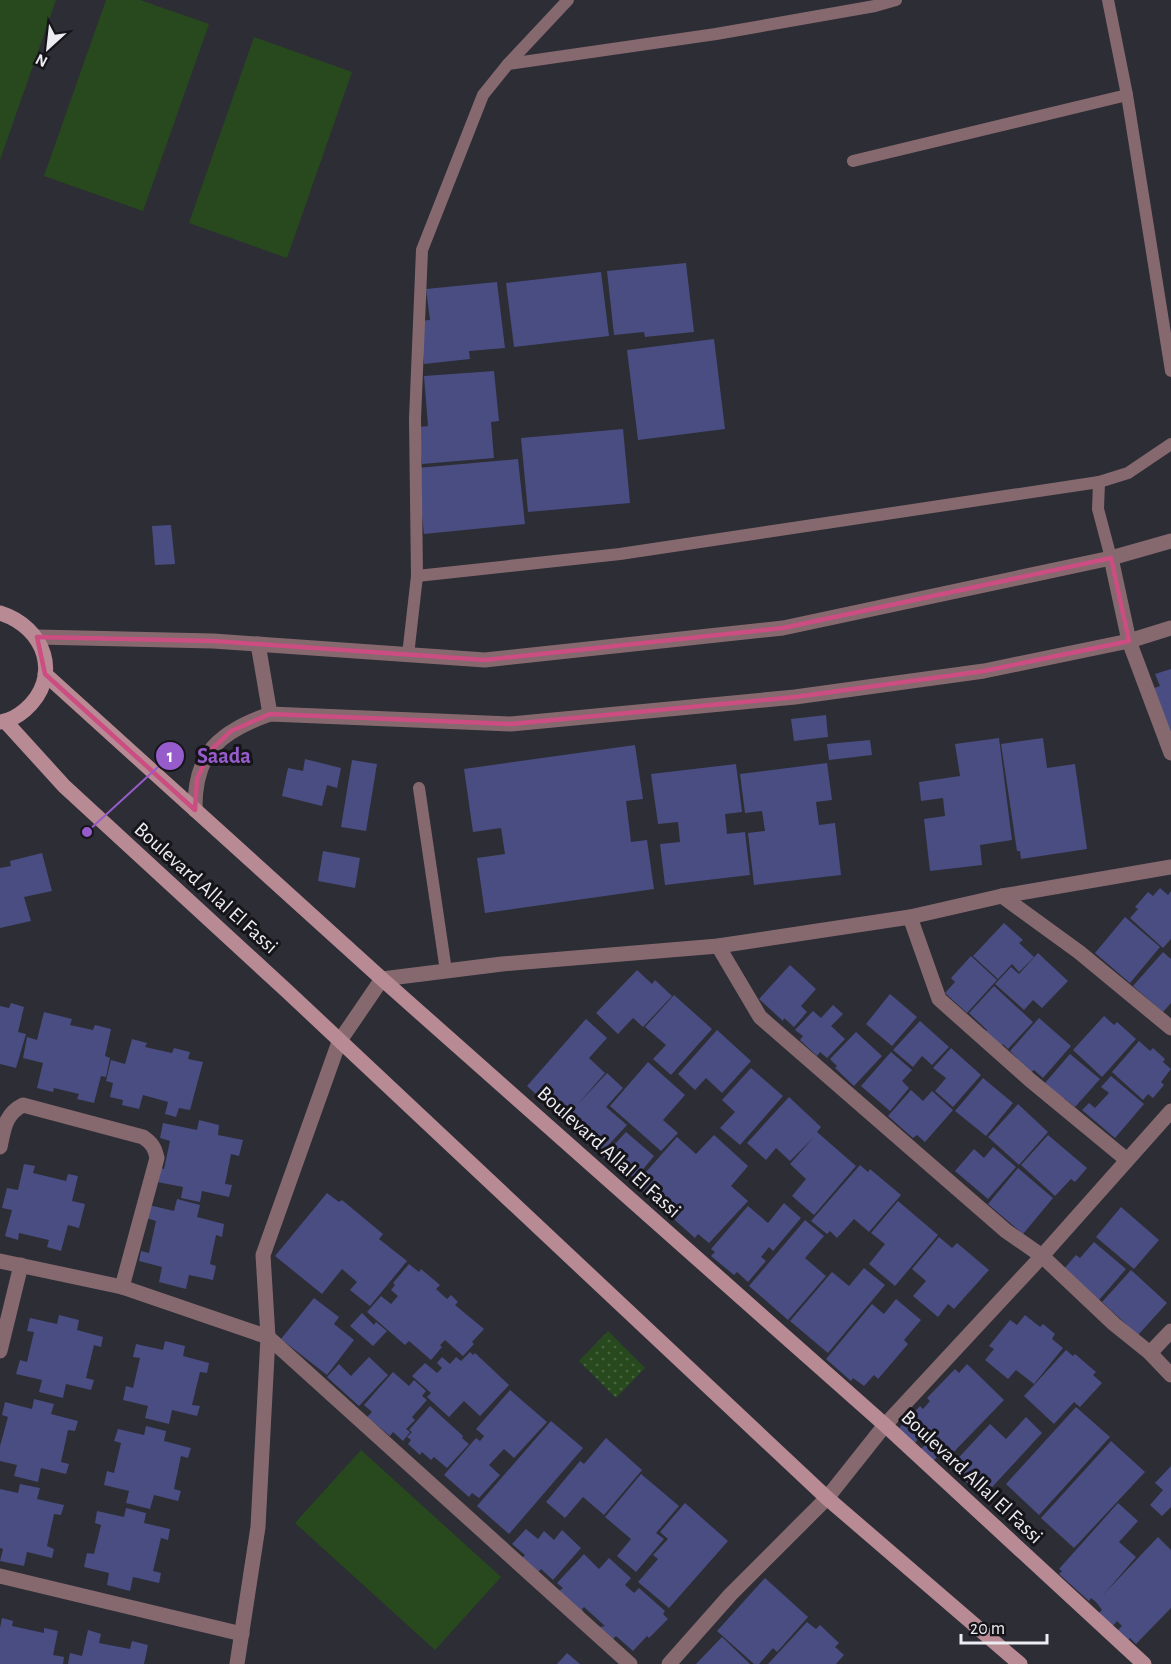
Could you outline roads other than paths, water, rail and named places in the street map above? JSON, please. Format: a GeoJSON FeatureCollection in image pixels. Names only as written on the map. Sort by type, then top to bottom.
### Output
{"type":"FeatureCollection","features":[{"type":"Feature","properties":{"kind":"main road"},"geometry":{"type":"LineString","coordinates":[[0,613],[26,625],[37,637],[45,661],[41,690],[32,704],[20,715],[3,722]]}},
{"type":"Feature","properties":{"kind":"main road","name":"Boulevard Allal El Fassi"},"geometry":{"type":"LineString","coordinates":[[45,674],[382,979],[885,1425],[1144,1664]]}},
{"type":"Feature","properties":{"kind":"main road","name":"Boulevard Allal El Fassi"},"geometry":{"type":"LineString","coordinates":[[3,722],[64,786],[288,992],[827,1498],[1020,1664]]}},
{"type":"Feature","properties":{"kind":"street"},"geometry":{"type":"LineString","coordinates":[[37,637],[213,641],[485,660],[783,628],[1111,558],[1171,541]]}},
{"type":"Feature","properties":{"kind":"street"},"geometry":{"type":"LineString","coordinates":[[1111,558],[1129,641],[1171,753]]}},
{"type":"Feature","properties":{"kind":"street"},"geometry":{"type":"LineString","coordinates":[[195,810],[197,779],[210,751],[219,740],[243,723],[270,714],[511,724],[795,697],[984,671],[1129,641],[1171,628]]}},
{"type":"Feature","properties":{"kind":"street"},"geometry":{"type":"LineString","coordinates":[[258,644],[270,714]]}},
{"type":"Feature","properties":{"kind":"street"},"geometry":{"type":"LineString","coordinates":[[237,1664],[258,1527],[268,1337],[263,1255],[339,1042],[382,979],[502,964],[718,946],[910,917],[1002,896],[1171,867]]}},
{"type":"Feature","properties":{"kind":"street"},"geometry":{"type":"LineString","coordinates":[[1002,896],[1079,952],[1171,1028]]}},
{"type":"Feature","properties":{"kind":"street"},"geometry":{"type":"LineString","coordinates":[[910,917],[939,999],[1030,1080],[1127,1160]]}},
{"type":"Feature","properties":{"kind":"street"},"geometry":{"type":"LineString","coordinates":[[718,946],[760,1017],[1006,1231],[1042,1256],[1114,1324],[1150,1353],[1171,1375]]}},
{"type":"Feature","properties":{"kind":"street"},"geometry":{"type":"LineString","coordinates":[[0,1147],[5,1123],[14,1110],[23,1106],[143,1137],[150,1142],[155,1148],[157,1158],[122,1287]]}},
{"type":"Feature","properties":{"kind":"street"},"geometry":{"type":"LineString","coordinates":[[669,1664],[731,1594],[827,1498],[885,1425],[1042,1256],[1171,1111]]}},
{"type":"Feature","properties":{"kind":"street"},"geometry":{"type":"LineString","coordinates":[[0,1261],[122,1287],[268,1337],[630,1664]]}},
{"type":"Feature","properties":{"kind":"street"},"geometry":{"type":"LineString","coordinates":[[0,1351],[21,1265]]}},
{"type":"Feature","properties":{"kind":"street"},"geometry":{"type":"LineString","coordinates":[[1150,1353],[1171,1332]]}},
{"type":"Feature","properties":{"kind":"street"},"geometry":{"type":"LineString","coordinates":[[0,1576],[242,1634]]}},
{"type":"Feature","properties":{"kind":"lane"},"geometry":{"type":"LineString","coordinates":[[408,655],[417,576],[415,419],[422,250],[483,95],[508,64],[568,0]]}},
{"type":"Feature","properties":{"kind":"lane"},"geometry":{"type":"LineString","coordinates":[[508,64],[716,34],[874,6],[896,0]]}},
{"type":"Feature","properties":{"kind":"lane"},"geometry":{"type":"LineString","coordinates":[[1108,0],[1127,95],[1171,371]]}},
{"type":"Feature","properties":{"kind":"lane"},"geometry":{"type":"LineString","coordinates":[[853,161],[1127,95]]}},
{"type":"Feature","properties":{"kind":"lane"},"geometry":{"type":"LineString","coordinates":[[417,576],[620,554],[1099,482],[1128,473],[1171,444]]}},
{"type":"Feature","properties":{"kind":"lane"},"geometry":{"type":"LineString","coordinates":[[1099,482],[1098,509],[1111,558]]}},
{"type":"Feature","properties":{"kind":"lane"},"geometry":{"type":"LineString","coordinates":[[420,788],[446,971]]}},
{"type":"Feature","properties":{"kind":"place","name":"Saada"},"geometry":{"type":"Point","coordinates":[87,832]}}]}
